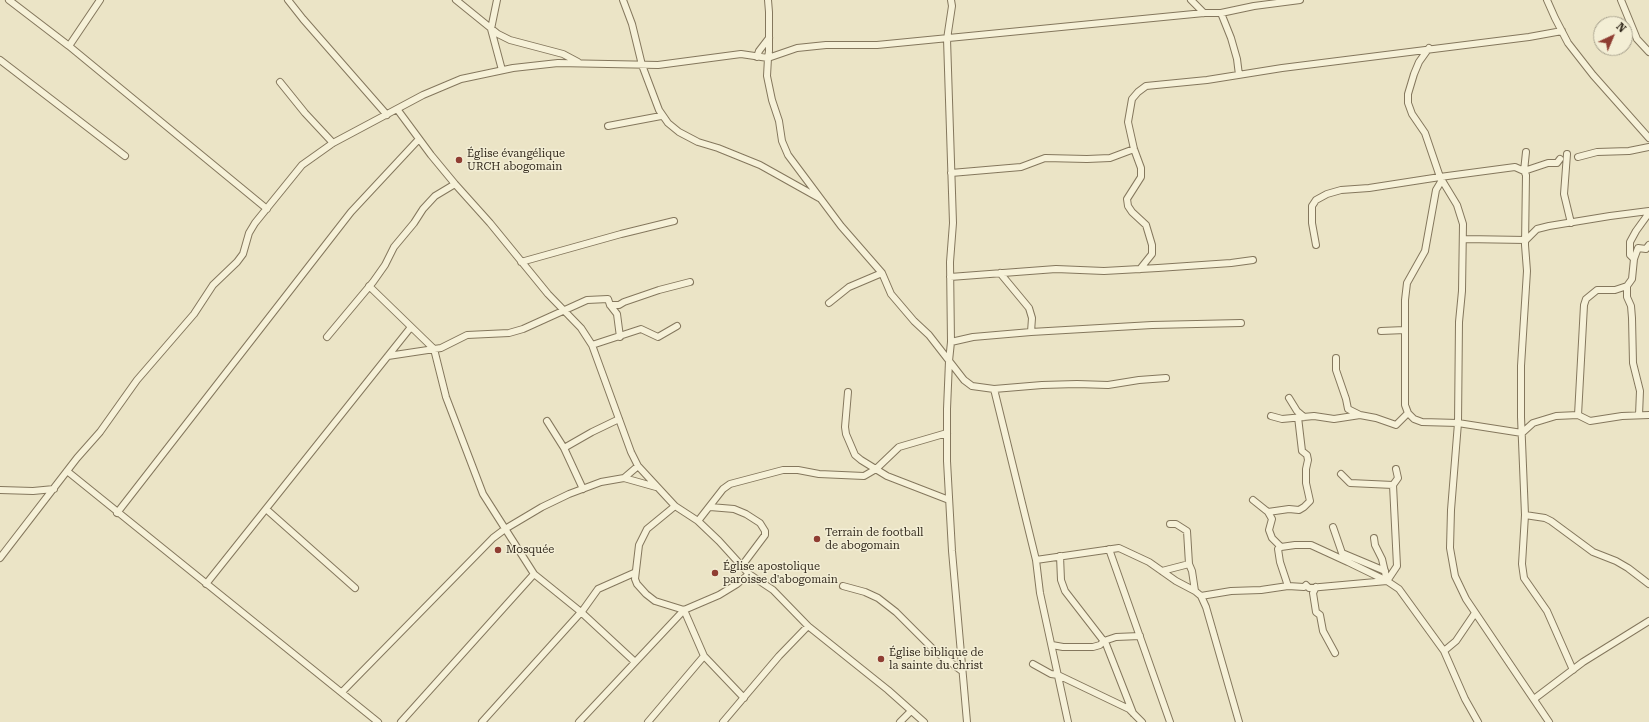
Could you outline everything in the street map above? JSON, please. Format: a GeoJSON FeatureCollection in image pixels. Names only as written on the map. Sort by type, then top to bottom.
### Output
{"type":"FeatureCollection","features":[{"type":"Feature","properties":{"kind":"street"},"geometry":{"type":"LineString","coordinates":[[9,0],[70,46],[267,209]]}},
{"type":"Feature","properties":{"kind":"street"},"geometry":{"type":"LineString","coordinates":[[70,46],[100,0]]}},
{"type":"Feature","properties":{"kind":"street"},"geometry":{"type":"LineString","coordinates":[[288,0],[387,115]]}},
{"type":"Feature","properties":{"kind":"street"},"geometry":{"type":"LineString","coordinates":[[456,0],[491,29],[510,40],[563,54],[579,63]]}},
{"type":"Feature","properties":{"kind":"street"},"geometry":{"type":"LineString","coordinates":[[497,0],[491,29],[502,70]]}},
{"type":"Feature","properties":{"kind":"street"},"geometry":{"type":"LineString","coordinates":[[623,0],[632,24],[642,65],[662,116],[668,123],[679,132],[698,142],[718,148],[760,165],[820,199]]}},
{"type":"Feature","properties":{"kind":"street"},"geometry":{"type":"LineString","coordinates":[[768,0],[770,12],[767,76],[772,100],[779,121],[782,141],[788,156],[840,226],[882,273],[891,294],[914,321],[929,335],[964,380],[972,386],[994,389],[1077,384],[1108,386],[1139,380],[1166,378]]}},
{"type":"Feature","properties":{"kind":"street"},"geometry":{"type":"LineString","coordinates":[[951,0],[952,6],[948,39],[953,224],[950,277],[951,342],[947,433],[952,551],[967,722]]}},
{"type":"Feature","properties":{"kind":"street"},"geometry":{"type":"LineString","coordinates":[[1192,0],[1204,13]]}},
{"type":"Feature","properties":{"kind":"street"},"geometry":{"type":"LineString","coordinates":[[0,558],[67,471],[100,432],[137,380],[194,314],[213,285],[240,258],[243,254],[249,233],[302,165],[333,143],[423,95],[462,79],[502,70],[558,63],[642,65],[702,60],[726,55],[741,54],[768,58],[797,48],[826,44],[878,45],[948,39],[1204,13],[1221,13],[1254,6],[1300,0]]}},
{"type":"Feature","properties":{"kind":"street"},"geometry":{"type":"LineString","coordinates":[[1547,0],[1568,43],[1593,75],[1649,138]]}},
{"type":"Feature","properties":{"kind":"street"},"geometry":{"type":"LineString","coordinates":[[1620,0],[1637,39],[1649,52]]}},
{"type":"Feature","properties":{"kind":"street"},"geometry":{"type":"LineString","coordinates":[[1221,13],[1233,45],[1239,75]]}},
{"type":"Feature","properties":{"kind":"street"},"geometry":{"type":"LineString","coordinates":[[1140,269],[1152,254],[1152,244],[1146,226],[1128,206],[1127,199],[1129,194],[1136,186],[1140,177],[1141,168],[1134,149],[1128,122],[1132,99],[1146,86],[1207,80],[1429,48],[1529,37],[1562,31]]}},
{"type":"Feature","properties":{"kind":"street"},"geometry":{"type":"LineString","coordinates":[[758,57],[759,51],[769,38]]}},
{"type":"Feature","properties":{"kind":"street"},"geometry":{"type":"LineString","coordinates":[[1429,48],[1418,62],[1408,94],[1408,103],[1412,114],[1425,133],[1441,179],[1457,205],[1463,224],[1464,239],[1459,322],[1458,423],[1450,548],[1456,576],[1466,599],[1549,722]]}},
{"type":"Feature","properties":{"kind":"street"},"geometry":{"type":"LineString","coordinates":[[1412,51],[1418,62]]}},
{"type":"Feature","properties":{"kind":"street"},"geometry":{"type":"LineString","coordinates":[[0,60],[125,156]]}},
{"type":"Feature","properties":{"kind":"street"},"geometry":{"type":"LineString","coordinates":[[280,82],[305,113],[333,143]]}},
{"type":"Feature","properties":{"kind":"street"},"geometry":{"type":"LineString","coordinates":[[397,109],[455,184],[490,223],[548,294],[581,328],[592,345],[631,452],[638,466],[656,487],[674,506],[698,521],[720,541],[741,567],[773,590],[808,626],[888,690],[924,722]]}},
{"type":"Feature","properties":{"kind":"street"},"geometry":{"type":"LineString","coordinates":[[608,126],[662,116]]}},
{"type":"Feature","properties":{"kind":"street"},"geometry":{"type":"LineString","coordinates":[[117,513],[351,212],[419,139]]}},
{"type":"Feature","properties":{"kind":"street"},"geometry":{"type":"LineString","coordinates":[[1578,158],[1583,155],[1597,152],[1629,151],[1649,147]]}},
{"type":"Feature","properties":{"kind":"street"},"geometry":{"type":"LineString","coordinates":[[951,173],[1020,167],[1045,158],[1110,158],[1134,149]]}},
{"type":"Feature","properties":{"kind":"street"},"geometry":{"type":"LineString","coordinates":[[1526,152],[1524,171],[1527,180],[1527,271],[1521,366],[1525,515],[1522,564],[1524,578],[1528,586],[1547,611],[1573,670]]}},
{"type":"Feature","properties":{"kind":"street"},"geometry":{"type":"LineString","coordinates":[[1567,154],[1564,194],[1571,223]]}},
{"type":"Feature","properties":{"kind":"street"},"geometry":{"type":"LineString","coordinates":[[1316,245],[1312,223],[1312,206],[1316,200],[1341,190],[1441,179],[1515,167],[1524,171],[1548,163],[1557,163],[1560,159]]}},
{"type":"Feature","properties":{"kind":"street"},"geometry":{"type":"LineString","coordinates":[[1441,179],[1436,190],[1425,252],[1407,283],[1405,300],[1405,405],[1408,413],[1414,419],[1422,422],[1458,423],[1522,433]]}},
{"type":"Feature","properties":{"kind":"street"},"geometry":{"type":"LineString","coordinates":[[327,337],[385,265],[394,247],[414,223],[423,209],[435,196],[455,184]]}},
{"type":"Feature","properties":{"kind":"street"},"geometry":{"type":"LineString","coordinates":[[1464,239],[1526,240],[1538,229],[1549,226],[1610,216],[1649,212]]}},
{"type":"Feature","properties":{"kind":"street"},"geometry":{"type":"LineString","coordinates":[[1634,259],[1630,255],[1630,242],[1649,212]]}},
{"type":"Feature","properties":{"kind":"street"},"geometry":{"type":"LineString","coordinates":[[521,262],[674,221]]}},
{"type":"Feature","properties":{"kind":"street"},"geometry":{"type":"LineString","coordinates":[[1526,222],[1538,229]]}},
{"type":"Feature","properties":{"kind":"street"},"geometry":{"type":"LineString","coordinates":[[1638,415],[1640,391],[1633,363],[1631,306],[1627,297],[1628,286],[1632,280],[1634,259],[1638,248],[1646,248],[1649,245]]}},
{"type":"Feature","properties":{"kind":"street"},"geometry":{"type":"LineString","coordinates":[[950,277],[1056,269],[1104,271],[1140,269],[1231,263],[1253,260]]}},
{"type":"Feature","properties":{"kind":"street"},"geometry":{"type":"LineString","coordinates":[[829,303],[849,287],[882,273]]}},
{"type":"Feature","properties":{"kind":"street"},"geometry":{"type":"LineString","coordinates":[[1000,273],[1029,308],[1032,318],[1031,332]]}},
{"type":"Feature","properties":{"kind":"street"},"geometry":{"type":"LineString","coordinates":[[610,304],[619,305],[659,290],[690,282]]}},
{"type":"Feature","properties":{"kind":"street"},"geometry":{"type":"LineString","coordinates":[[369,286],[434,349],[446,397],[483,494],[534,574],[581,612],[635,662]]}},
{"type":"Feature","properties":{"kind":"street"},"geometry":{"type":"LineString","coordinates":[[1578,415],[1584,305],[1586,299],[1590,294],[1598,290],[1615,290],[1628,286]]}},
{"type":"Feature","properties":{"kind":"street"},"geometry":{"type":"LineString","coordinates":[[388,356],[434,349],[450,344],[467,335],[509,333],[530,326],[587,300],[608,299],[617,314],[620,337]]}},
{"type":"Feature","properties":{"kind":"street"},"geometry":{"type":"LineString","coordinates":[[951,342],[973,337],[1031,332],[1152,325],[1241,323]]}},
{"type":"Feature","properties":{"kind":"street"},"geometry":{"type":"LineString","coordinates":[[592,345],[642,329],[658,337],[677,326]]}},
{"type":"Feature","properties":{"kind":"street"},"geometry":{"type":"LineString","coordinates":[[206,584],[411,327]]}},
{"type":"Feature","properties":{"kind":"street"},"geometry":{"type":"LineString","coordinates":[[1381,331],[1405,330]]}},
{"type":"Feature","properties":{"kind":"street"},"geometry":{"type":"LineString","coordinates":[[1336,358],[1336,370],[1348,409],[1360,415],[1376,418],[1396,425],[1408,413]]}},
{"type":"Feature","properties":{"kind":"street"},"geometry":{"type":"LineString","coordinates":[[994,389],[1036,560],[1040,593],[1068,722]]}},
{"type":"Feature","properties":{"kind":"street"},"geometry":{"type":"LineString","coordinates":[[848,392],[845,420],[846,434],[855,455],[876,469],[897,480],[949,500]]}},
{"type":"Feature","properties":{"kind":"street"},"geometry":{"type":"LineString","coordinates":[[1268,512],[1289,509],[1299,510],[1310,500],[1306,483],[1306,469],[1308,460],[1302,451],[1301,417],[1289,398]]}},
{"type":"Feature","properties":{"kind":"street"},"geometry":{"type":"LineString","coordinates":[[1270,416],[1282,419],[1301,417],[1334,419],[1360,415]]}},
{"type":"Feature","properties":{"kind":"street"},"geometry":{"type":"LineString","coordinates":[[1522,433],[1533,423],[1556,416],[1578,415],[1590,421],[1649,415]]}},
{"type":"Feature","properties":{"kind":"street"},"geometry":{"type":"LineString","coordinates":[[564,448],[619,419]]}},
{"type":"Feature","properties":{"kind":"street"},"geometry":{"type":"LineString","coordinates":[[547,421],[564,448],[584,489]]}},
{"type":"Feature","properties":{"kind":"street"},"geometry":{"type":"LineString","coordinates":[[698,521],[723,489],[730,484],[783,470],[851,477],[864,476],[876,469],[899,447],[947,433]]}},
{"type":"Feature","properties":{"kind":"street"},"geometry":{"type":"LineString","coordinates":[[624,478],[638,466]]}},
{"type":"Feature","properties":{"kind":"street"},"geometry":{"type":"LineString","coordinates":[[1387,581],[1397,566],[1393,485],[1398,478],[1396,469]]}},
{"type":"Feature","properties":{"kind":"street"},"geometry":{"type":"LineString","coordinates":[[67,471],[117,513],[378,722]]}},
{"type":"Feature","properties":{"kind":"street"},"geometry":{"type":"LineString","coordinates":[[1341,474],[1350,483],[1393,485]]}},
{"type":"Feature","properties":{"kind":"street"},"geometry":{"type":"LineString","coordinates":[[342,692],[492,538],[505,529],[542,508],[601,482],[624,478],[656,487]]}},
{"type":"Feature","properties":{"kind":"street"},"geometry":{"type":"LineString","coordinates":[[0,490],[33,491],[54,489]]}},
{"type":"Feature","properties":{"kind":"street"},"geometry":{"type":"LineString","coordinates":[[1253,500],[1268,512],[1272,519],[1269,530],[1272,538],[1281,547]]}},
{"type":"Feature","properties":{"kind":"street"},"geometry":{"type":"LineString","coordinates":[[674,506],[647,529],[643,535],[639,545],[634,573],[637,584],[655,601],[684,610],[704,656],[744,698]]}},
{"type":"Feature","properties":{"kind":"street"},"geometry":{"type":"LineString","coordinates":[[710,507],[734,509],[746,514],[760,524],[765,531],[765,535],[741,567]]}},
{"type":"Feature","properties":{"kind":"street"},"geometry":{"type":"LineString","coordinates":[[266,509],[355,588]]}},
{"type":"Feature","properties":{"kind":"street"},"geometry":{"type":"LineString","coordinates":[[1525,515],[1545,518],[1551,521],[1592,552],[1616,561],[1649,584]]}},
{"type":"Feature","properties":{"kind":"street"},"geometry":{"type":"LineString","coordinates":[[1170,524],[1176,524],[1187,531],[1189,564],[1192,571],[1195,591]]}},
{"type":"Feature","properties":{"kind":"street"},"geometry":{"type":"LineString","coordinates":[[1333,528],[1342,552],[1385,571]]}},
{"type":"Feature","properties":{"kind":"street"},"geometry":{"type":"LineString","coordinates":[[1374,538],[1375,545],[1382,560],[1387,581]]}},
{"type":"Feature","properties":{"kind":"street"},"geometry":{"type":"LineString","coordinates":[[1281,547],[1310,545],[1387,581],[1399,590],[1444,651],[1465,699],[1478,722]]}},
{"type":"Feature","properties":{"kind":"street"},"geometry":{"type":"LineString","coordinates":[[1281,547],[1278,549],[1280,562],[1288,586]]}},
{"type":"Feature","properties":{"kind":"street"},"geometry":{"type":"LineString","coordinates":[[1036,560],[1119,548],[1129,551],[1149,562],[1176,582],[1195,591],[1201,596],[1206,607],[1239,722]]}},
{"type":"Feature","properties":{"kind":"street"},"geometry":{"type":"LineString","coordinates":[[1110,549],[1170,722]]}},
{"type":"Feature","properties":{"kind":"street"},"geometry":{"type":"LineString","coordinates":[[1060,556],[1061,580],[1065,591],[1104,641],[1113,660],[1133,713]]}},
{"type":"Feature","properties":{"kind":"street"},"geometry":{"type":"LineString","coordinates":[[1162,571],[1189,564]]}},
{"type":"Feature","properties":{"kind":"street"},"geometry":{"type":"LineString","coordinates":[[482,722],[581,612],[598,589],[634,573]]}},
{"type":"Feature","properties":{"kind":"street"},"geometry":{"type":"LineString","coordinates":[[403,721],[534,574]]}},
{"type":"Feature","properties":{"kind":"street"},"geometry":{"type":"LineString","coordinates":[[579,722],[684,610],[720,596],[749,574]]}},
{"type":"Feature","properties":{"kind":"street"},"geometry":{"type":"LineString","coordinates":[[1201,596],[1232,591],[1262,590],[1288,586],[1304,587],[1306,585],[1309,588],[1387,581]]}},
{"type":"Feature","properties":{"kind":"street"},"geometry":{"type":"LineString","coordinates":[[843,586],[865,592],[878,598],[896,612],[935,651],[962,671]]}},
{"type":"Feature","properties":{"kind":"street"},"geometry":{"type":"LineString","coordinates":[[1316,587],[1313,593],[1316,612],[1320,616],[1323,631],[1335,653]]}},
{"type":"Feature","properties":{"kind":"street"},"geometry":{"type":"LineString","coordinates":[[1444,651],[1456,641],[1475,613]]}},
{"type":"Feature","properties":{"kind":"street"},"geometry":{"type":"LineString","coordinates":[[1534,699],[1573,670],[1649,621]]}},
{"type":"Feature","properties":{"kind":"street"},"geometry":{"type":"LineString","coordinates":[[723,722],[779,656],[808,626]]}},
{"type":"Feature","properties":{"kind":"street"},"geometry":{"type":"LineString","coordinates":[[1052,645],[1063,647],[1094,647],[1100,645],[1104,641],[1116,637],[1140,636]]}},
{"type":"Feature","properties":{"kind":"street"},"geometry":{"type":"LineString","coordinates":[[648,722],[704,656]]}},
{"type":"Feature","properties":{"kind":"street"},"geometry":{"type":"LineString","coordinates":[[1033,664],[1051,674],[1058,675],[1128,709],[1142,722]]}},
{"type":"Feature","properties":{"kind":"street"},"geometry":{"type":"LineString","coordinates":[[900,722],[911,711]]}},
{"type":"Feature","properties":{"kind":"place","name":"Église évangélique URCH abogomain"},"geometry":{"type":"Point","coordinates":[459,160]}},
{"type":"Feature","properties":{"kind":"place","name":"Terrain de football de abogomain"},"geometry":{"type":"Point","coordinates":[817,539]}},
{"type":"Feature","properties":{"kind":"place","name":"Mosquée"},"geometry":{"type":"Point","coordinates":[498,550]}},
{"type":"Feature","properties":{"kind":"place","name":"Église apostolique paroisse d'abogomain"},"geometry":{"type":"Point","coordinates":[715,573]}},
{"type":"Feature","properties":{"kind":"place","name":"Église biblique de la sainte du christ"},"geometry":{"type":"Point","coordinates":[881,659]}}]}
